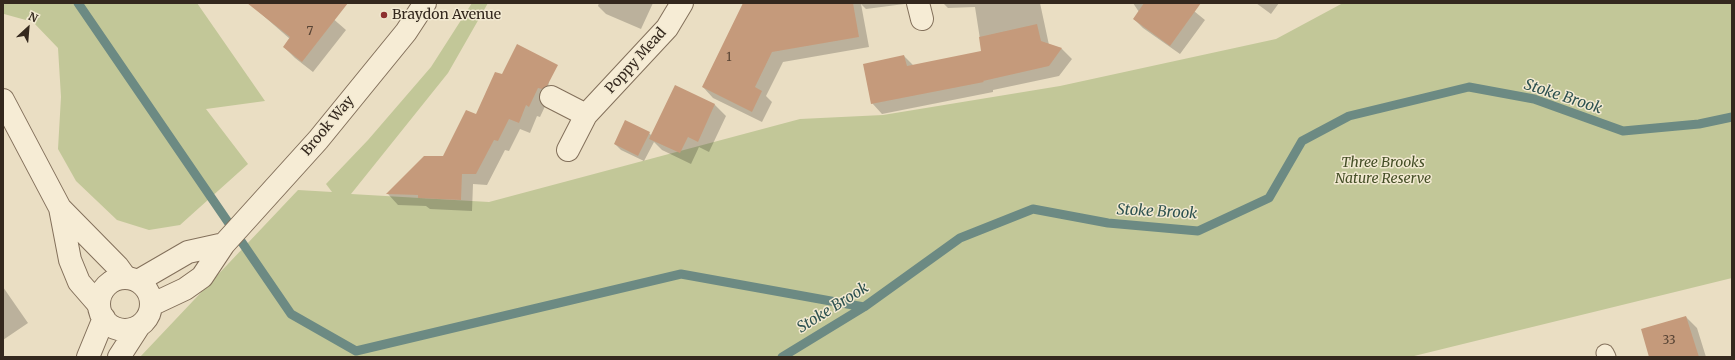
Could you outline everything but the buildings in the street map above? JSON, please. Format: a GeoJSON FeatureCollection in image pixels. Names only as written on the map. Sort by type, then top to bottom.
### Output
{"type":"FeatureCollection","features":[{"type":"Feature","properties":{"kind":"street","name":"Brook Way"},"geometry":{"type":"LineString","coordinates":[[151,305],[185,289],[202,277],[224,244],[262,204],[328,128],[406,32],[425,3]]}},
{"type":"Feature","properties":{"kind":"street","name":"Poppy Mead"},"geometry":{"type":"LineString","coordinates":[[568,150],[586,115],[667,28],[682,3]]}},
{"type":"Feature","properties":{"kind":"street"},"geometry":{"type":"LineString","coordinates":[[551,97],[586,115]]}},
{"type":"Feature","properties":{"kind":"street"},"geometry":{"type":"LineString","coordinates":[[3,100],[60,208],[118,267],[148,292],[151,305],[147,317],[139,326],[119,357]]}},
{"type":"Feature","properties":{"kind":"street"},"geometry":{"type":"LineString","coordinates":[[60,208],[70,260],[79,282],[109,325],[124,330],[139,326]]}},
{"type":"Feature","properties":{"kind":"street"},"geometry":{"type":"LineString","coordinates":[[88,357],[101,312],[102,292],[110,282],[118,279],[132,280],[188,252],[224,244]]}},
{"type":"Feature","properties":{"kind":"green space"},"geometry":{"type":"Polygon","coordinates":[[[3,3],[197,3],[265,101],[206,109],[248,164],[180,225],[149,230],[117,220],[76,181],[58,149],[61,97],[58,48],[33,22],[4,14],[3,3]]]}},
{"type":"Feature","properties":{"kind":"green space","name":"Three Brooks Nature Reserve"},"geometry":{"type":"Polygon","coordinates":[[[472,3],[488,3],[448,73],[351,194],[489,202],[800,119],[883,115],[1060,86],[1276,39],[1343,3],[1732,3],[1732,278],[1410,357],[140,357],[298,190],[332,192],[326,184],[368,140],[431,67],[472,3]]]}},
{"type":"Feature","properties":{"kind":"waterway"},"geometry":{"type":"LineString","coordinates":[[78,3],[291,314],[356,351],[681,274],[864,307]]}},
{"type":"Feature","properties":{"kind":"waterway","name":"Stoke Brook"},"geometry":{"type":"LineString","coordinates":[[782,357],[864,307],[960,238],[1033,209],[1108,223],[1198,231],[1269,198],[1302,141],[1349,116],[1469,87],[1534,99],[1623,131],[1699,124],[1732,117]]}},
{"type":"Feature","properties":{"kind":"place","name":"Braydon Avenue"},"geometry":{"type":"Point","coordinates":[384,15]}}]}
